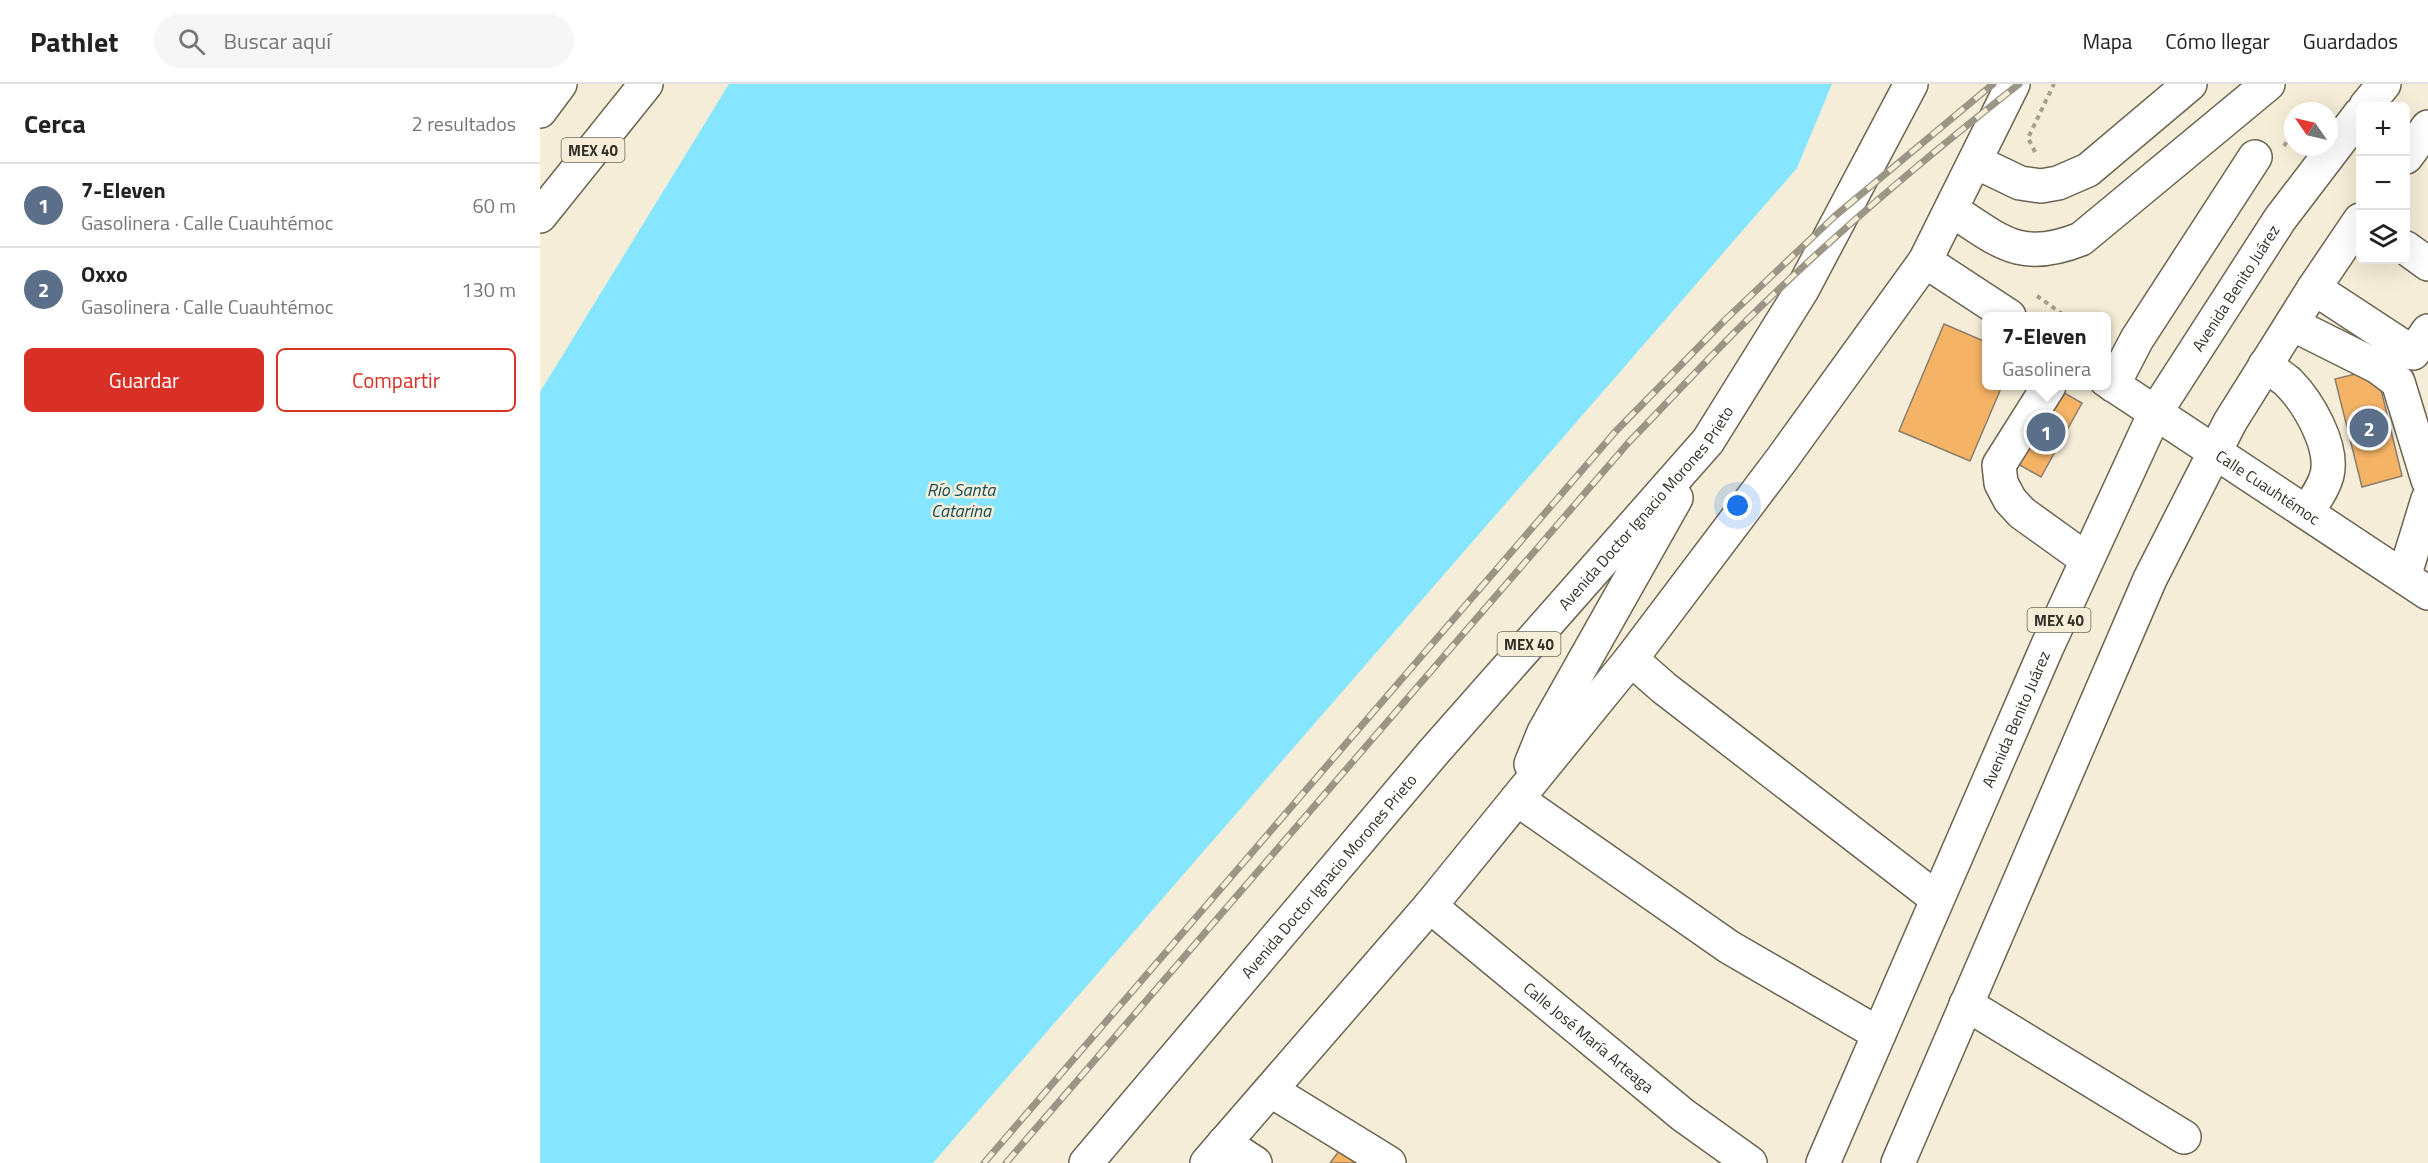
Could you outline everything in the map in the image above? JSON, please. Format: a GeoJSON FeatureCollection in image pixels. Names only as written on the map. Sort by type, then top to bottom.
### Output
{"type":"FeatureCollection","features":[{"type":"Feature","properties":{"kind":"main road"},"geometry":{"type":"LineString","coordinates":[[540,111],[560,84]]}},
{"type":"Feature","properties":{"kind":"main road","name":"MEX 40"},"geometry":{"type":"LineString","coordinates":[[540,216],[646,84]]}},
{"type":"Feature","properties":{"kind":"main road","name":"Avenida Doctor Ignacio Morones Prieto"},"geometry":{"type":"LineString","coordinates":[[1086,1163],[1432,754],[1708,441],[1802,290],[1911,84]]}},
{"type":"Feature","properties":{"kind":"main road"},"geometry":{"type":"LineString","coordinates":[[1255,1163],[1216,1153],[1430,906],[1631,659],[1782,459],[1925,261],[2013,84]]}},
{"type":"Feature","properties":{"kind":"main road"},"geometry":{"type":"LineString","coordinates":[[1976,162],[2020,183],[2041,186],[2058,183],[2088,170],[2190,84]]}},
{"type":"Feature","properties":{"kind":"main road"},"geometry":{"type":"LineString","coordinates":[[1952,210],[2014,248],[2037,250],[2058,248],[2080,239],[2268,84]]}},
{"type":"Feature","properties":{"kind":"main road"},"geometry":{"type":"LineString","coordinates":[[2369,102],[2384,84]]}},
{"type":"Feature","properties":{"kind":"main road","name":"Avenida Benito Juárez"},"geometry":{"type":"LineString","coordinates":[[1823,1163],[1936,898],[2086,558],[2155,413],[2280,219],[2356,120]]}},
{"type":"Feature","properties":{"kind":"main road"},"geometry":{"type":"LineString","coordinates":[[2407,156],[2428,127]]}},
{"type":"Feature","properties":{"kind":"main road"},"geometry":{"type":"LineString","coordinates":[[2111,381],[2255,157]]}},
{"type":"Feature","properties":{"kind":"main road"},"geometry":{"type":"LineString","coordinates":[[1898,1163],[2150,579],[2215,451],[2265,365],[2356,227]]}},
{"type":"Feature","properties":{"kind":"main road"},"geometry":{"type":"LineString","coordinates":[[2410,252],[2428,264]]}},
{"type":"Feature","properties":{"kind":"main road"},"geometry":{"type":"LineString","coordinates":[[1925,261],[2003,312]]}},
{"type":"Feature","properties":{"kind":"main road"},"geometry":{"type":"LineString","coordinates":[[2314,288],[2413,353],[2428,331]]}},
{"type":"Feature","properties":{"kind":"main road"},"geometry":{"type":"LineString","coordinates":[[2292,324],[2378,367],[2398,382],[2428,480]]}},
{"type":"Feature","properties":{"kind":"main road"},"geometry":{"type":"LineString","coordinates":[[2265,365],[2287,381],[2308,407],[2319,429],[2329,460],[2327,475],[2320,493],[2306,512]]}},
{"type":"Feature","properties":{"kind":"main road","name":"Calle Cuauhtémoc"},"geometry":{"type":"LineString","coordinates":[[2111,384],[2416,585]]}},
{"type":"Feature","properties":{"kind":"main road"},"geometry":{"type":"LineString","coordinates":[[2046,390],[1999,465],[2001,483],[2010,500],[2022,513],[2086,558]]}},
{"type":"Feature","properties":{"kind":"main road"},"geometry":{"type":"LineString","coordinates":[[1517,799],[1544,732],[1708,441]]}},
{"type":"Feature","properties":{"kind":"main road"},"geometry":{"type":"LineString","coordinates":[[2416,585],[2428,499]]}},
{"type":"Feature","properties":{"kind":"main road"},"geometry":{"type":"LineString","coordinates":[[1631,659],[1936,898]]}},
{"type":"Feature","properties":{"kind":"main road"},"geometry":{"type":"LineString","coordinates":[[1517,799],[1729,947],[1879,1034]]}},
{"type":"Feature","properties":{"kind":"main road","name":"Calle José María Arteaga"},"geometry":{"type":"LineString","coordinates":[[1430,906],[1683,1115],[1750,1163]]}},
{"type":"Feature","properties":{"kind":"main road"},"geometry":{"type":"LineString","coordinates":[[1966,1004],[2184,1137]]}},
{"type":"Feature","properties":{"kind":"main road"},"geometry":{"type":"LineString","coordinates":[[1272,1091],[1389,1163]]}},
{"type":"Feature","properties":{"kind":"water","name":"Río Santa Catarina"},"geometry":{"type":"Polygon","coordinates":[[[729,84],[1832,84],[1797,168],[933,1163],[540,1163],[540,392],[729,84]]]}},
{"type":"Feature","properties":{"kind":"building"},"geometry":{"type":"Polygon","coordinates":[[[1944,324],[1982,340],[1982,390],[2000,390],[1970,461],[1899,431],[1944,324]]]}},
{"type":"Feature","properties":{"kind":"building"},"geometry":{"type":"Polygon","coordinates":[[[2376,369],[2402,476],[2362,487],[2335,379],[2376,369]]]}},
{"type":"Feature","properties":{"kind":"building"},"geometry":{"type":"Polygon","coordinates":[[[2050,390],[2059,390],[2082,403],[2041,477],[2011,460],[2050,390]]]}},
{"type":"Feature","properties":{"kind":"building"},"geometry":{"type":"Polygon","coordinates":[[[1339,1151],[1357,1163],[1330,1163],[1339,1151]]]}},
{"type":"Feature","properties":{"kind":"railway"},"geometry":{"type":"LineString","coordinates":[[984,1163],[1615,432],[1725,320],[1835,216],[1993,84]]}},
{"type":"Feature","properties":{"kind":"railway"},"geometry":{"type":"LineString","coordinates":[[1006,1163],[1629,442],[1737,330],[1804,265],[1910,172],[2019,84]]}},
{"type":"Feature","properties":{"kind":"place","name":"Oxxo"},"geometry":{"type":"Point","coordinates":[2369,428]}},
{"type":"Feature","properties":{"kind":"place","name":"7-Eleven"},"geometry":{"type":"Point","coordinates":[2046,432]}}]}
